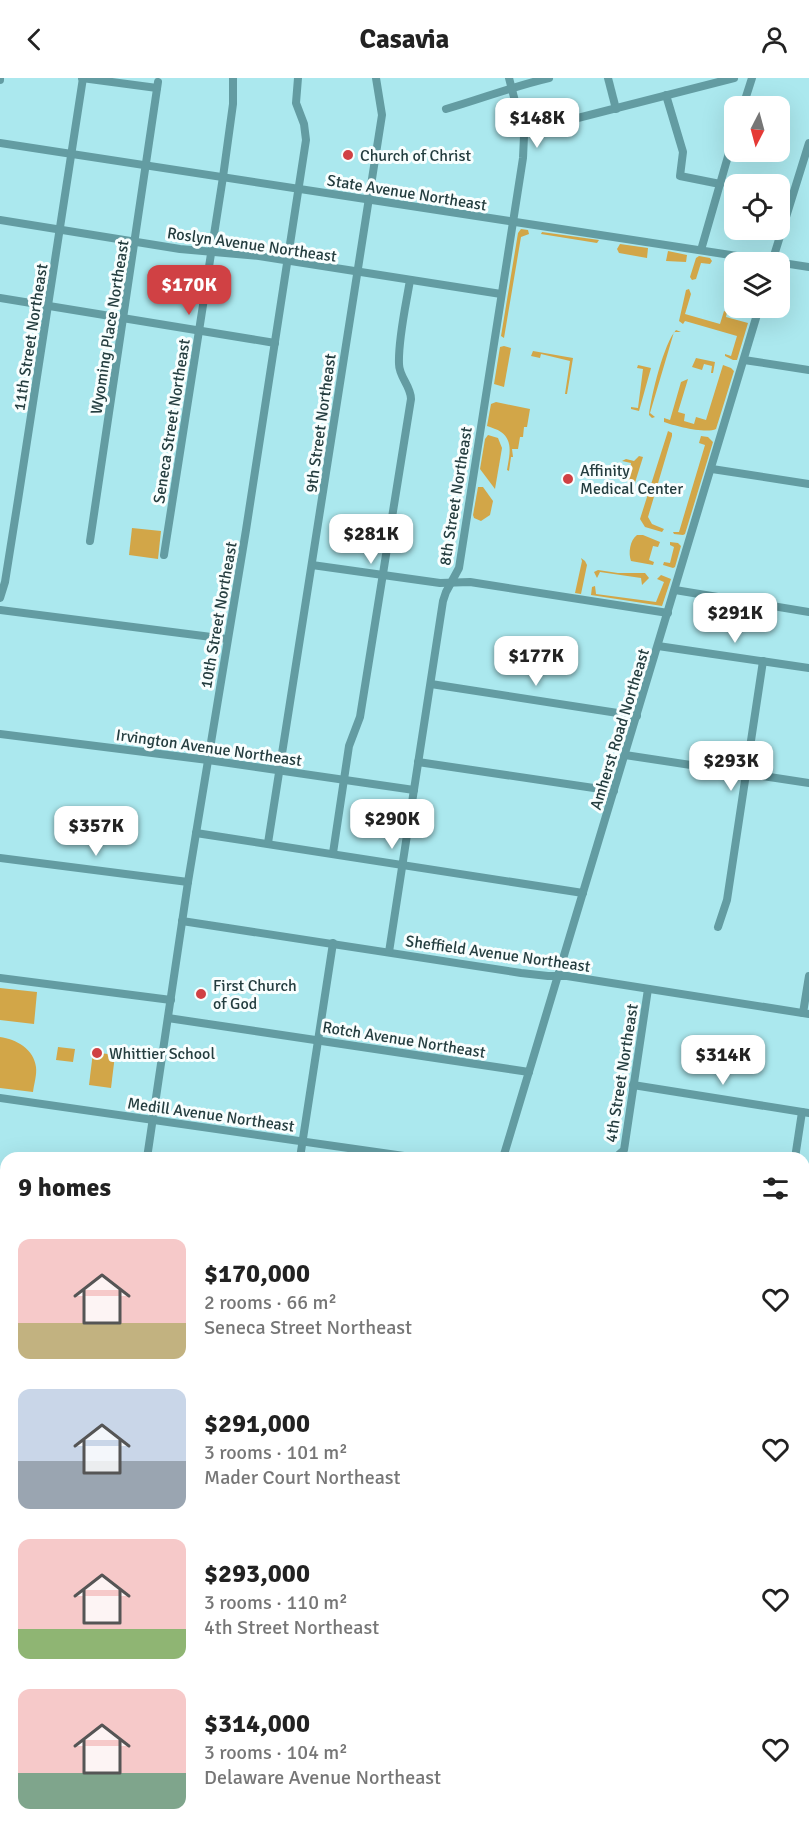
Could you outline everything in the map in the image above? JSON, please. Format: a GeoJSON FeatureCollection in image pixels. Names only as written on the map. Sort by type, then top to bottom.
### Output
{"type":"FeatureCollection","features":[{"type":"Feature","properties":{"kind":"street","name":"Wyoming Place Northeast"},"geometry":{"type":"LineString","coordinates":[[83,78],[158,85],[90,541]]}},
{"type":"Feature","properties":{"kind":"street","name":"11th Street Northeast"},"geometry":{"type":"LineString","coordinates":[[0,598],[5,582],[17,512],[83,78]]}},
{"type":"Feature","properties":{"kind":"street","name":"Seneca Street Northeast"},"geometry":{"type":"LineString","coordinates":[[164,555],[223,177],[233,104],[233,78]]}},
{"type":"Feature","properties":{"kind":"street","name":"10th Street Northeast"},"geometry":{"type":"LineString","coordinates":[[148,1152],[188,882],[306,140],[304,124],[296,103],[298,78]]}},
{"type":"Feature","properties":{"kind":"street","name":"9th Street Northeast"},"geometry":{"type":"LineString","coordinates":[[268,843],[382,115],[376,78]]}},
{"type":"Feature","properties":{"kind":"street","name":"8th Street Northeast"},"geometry":{"type":"LineString","coordinates":[[389,952],[443,602],[459,568],[524,158],[523,132],[509,78]]}},
{"type":"Feature","properties":{"kind":"street"},"geometry":{"type":"LineString","coordinates":[[446,109],[549,78]]}},
{"type":"Feature","properties":{"kind":"street"},"geometry":{"type":"LineString","coordinates":[[608,78],[616,109]]}},
{"type":"Feature","properties":{"kind":"street"},"geometry":{"type":"LineString","coordinates":[[523,132],[616,109],[708,81],[734,78]]}},
{"type":"Feature","properties":{"kind":"street"},"geometry":{"type":"LineString","coordinates":[[746,96],[752,78]]}},
{"type":"Feature","properties":{"kind":"street"},"geometry":{"type":"LineString","coordinates":[[666,95],[683,152],[680,176],[720,184]]}},
{"type":"Feature","properties":{"kind":"street","name":"State Avenue Northeast"},"geometry":{"type":"LineString","coordinates":[[0,143],[724,254]]}},
{"type":"Feature","properties":{"kind":"street"},"geometry":{"type":"LineString","coordinates":[[775,252],[809,143]]}},
{"type":"Feature","properties":{"kind":"street"},"geometry":{"type":"LineString","coordinates":[[701,250],[726,162]]}},
{"type":"Feature","properties":{"kind":"street","name":"Roslyn Avenue Northeast"},"geometry":{"type":"LineString","coordinates":[[0,220],[180,249],[287,260],[501,294]]}},
{"type":"Feature","properties":{"kind":"street","name":"State Avenue Northeast"},"geometry":{"type":"LineString","coordinates":[[790,264],[809,267]]}},
{"type":"Feature","properties":{"kind":"street"},"geometry":{"type":"LineString","coordinates":[[333,854],[351,737],[360,717],[411,399],[410,390],[403,378],[399,363],[410,280]]}},
{"type":"Feature","properties":{"kind":"street"},"geometry":{"type":"LineString","coordinates":[[0,298],[275,342]]}},
{"type":"Feature","properties":{"kind":"street","name":"Amherst Road Northeast"},"geometry":{"type":"LineString","coordinates":[[505,1152],[756,318]]}},
{"type":"Feature","properties":{"kind":"street"},"geometry":{"type":"LineString","coordinates":[[744,360],[809,370]]}},
{"type":"Feature","properties":{"kind":"street"},"geometry":{"type":"LineString","coordinates":[[711,469],[809,484]]}},
{"type":"Feature","properties":{"kind":"street"},"geometry":{"type":"LineString","coordinates":[[312,565],[440,583],[470,582],[668,613]]}},
{"type":"Feature","properties":{"kind":"street"},"geometry":{"type":"LineString","coordinates":[[675,590],[809,612]]}},
{"type":"Feature","properties":{"kind":"street"},"geometry":{"type":"LineString","coordinates":[[0,610],[227,639]]}},
{"type":"Feature","properties":{"kind":"street"},"geometry":{"type":"LineString","coordinates":[[658,646],[809,668]]}},
{"type":"Feature","properties":{"kind":"street"},"geometry":{"type":"LineString","coordinates":[[718,927],[728,900],[763,662]]}},
{"type":"Feature","properties":{"kind":"street"},"geometry":{"type":"LineString","coordinates":[[430,684],[637,716]]}},
{"type":"Feature","properties":{"kind":"street","name":"Irvington Avenue Northeast"},"geometry":{"type":"LineString","coordinates":[[0,734],[208,760],[414,790]]}},
{"type":"Feature","properties":{"kind":"street"},"geometry":{"type":"LineString","coordinates":[[625,755],[809,783]]}},
{"type":"Feature","properties":{"kind":"street"},"geometry":{"type":"LineString","coordinates":[[418,762],[614,791]]}},
{"type":"Feature","properties":{"kind":"street"},"geometry":{"type":"LineString","coordinates":[[196,833],[583,893]]}},
{"type":"Feature","properties":{"kind":"street"},"geometry":{"type":"LineString","coordinates":[[0,858],[188,882]]}},
{"type":"Feature","properties":{"kind":"street","name":"Sheffield Avenue Northeast"},"geometry":{"type":"LineString","coordinates":[[182,921],[806,1014]]}},
{"type":"Feature","properties":{"kind":"street"},"geometry":{"type":"LineString","coordinates":[[301,1152],[333,943]]}},
{"type":"Feature","properties":{"kind":"street"},"geometry":{"type":"LineString","coordinates":[[806,1014],[809,976]]}},
{"type":"Feature","properties":{"kind":"street"},"geometry":{"type":"LineString","coordinates":[[0,978],[171,1000]]}},
{"type":"Feature","properties":{"kind":"street","name":"4th Street Northeast"},"geometry":{"type":"LineString","coordinates":[[625,1152],[648,989]]}},
{"type":"Feature","properties":{"kind":"street","name":"Rotch Avenue Northeast"},"geometry":{"type":"LineString","coordinates":[[168,1018],[529,1072]]}},
{"type":"Feature","properties":{"kind":"street"},"geometry":{"type":"LineString","coordinates":[[633,1085],[805,1112],[796,1152]]}},
{"type":"Feature","properties":{"kind":"street","name":"Medill Avenue Northeast"},"geometry":{"type":"LineString","coordinates":[[0,1098],[377,1152]]}},
{"type":"Feature","properties":{"kind":"shaded area"},"geometry":{"type":"Polygon","coordinates":[[[521,229],[528,230],[529,234],[521,237],[504,338],[501,336],[518,233],[521,229]]]}},
{"type":"Feature","properties":{"kind":"shaded area"},"geometry":{"type":"Polygon","coordinates":[[[542,232],[599,240],[597,243],[541,234],[542,232]]]}},
{"type":"Feature","properties":{"kind":"shaded area"},"geometry":{"type":"Polygon","coordinates":[[[620,244],[648,248],[647,258],[619,253],[617,249],[620,244]]]}},
{"type":"Feature","properties":{"kind":"shaded area"},"geometry":{"type":"Polygon","coordinates":[[[668,251],[687,255],[686,262],[666,261],[668,251]]]}},
{"type":"Feature","properties":{"kind":"shaded area"},"geometry":{"type":"Polygon","coordinates":[[[699,256],[710,258],[712,261],[710,264],[701,263],[696,279],[692,280],[690,277],[696,258],[699,256]]]}},
{"type":"Feature","properties":{"kind":"shaded area"},"geometry":{"type":"Polygon","coordinates":[[[689,289],[691,294],[685,314],[720,324],[724,311],[724,318],[748,323],[737,360],[725,354],[731,356],[737,336],[685,321],[683,324],[679,321],[686,290],[689,289]]]}},
{"type":"Feature","properties":{"kind":"shaded area"},"geometry":{"type":"Polygon","coordinates":[[[674,334],[650,413],[655,417],[652,418],[649,415],[655,383],[667,346],[674,334]]]}},
{"type":"Feature","properties":{"kind":"shaded area"},"geometry":{"type":"Polygon","coordinates":[[[500,347],[511,348],[504,387],[494,384],[500,347]]]}},
{"type":"Feature","properties":{"kind":"shaded area"},"geometry":{"type":"Polygon","coordinates":[[[533,351],[573,358],[567,394],[565,394],[570,361],[541,354],[540,358],[531,356],[533,351]]]}},
{"type":"Feature","properties":{"kind":"shaded area"},"geometry":{"type":"Polygon","coordinates":[[[696,358],[715,362],[713,373],[711,373],[712,366],[704,364],[702,370],[692,367],[696,358]]]}},
{"type":"Feature","properties":{"kind":"shaded area"},"geometry":{"type":"Polygon","coordinates":[[[638,365],[651,368],[639,411],[631,409],[631,407],[638,408],[643,369],[637,368],[638,365]]]}},
{"type":"Feature","properties":{"kind":"shaded area"},"geometry":{"type":"Polygon","coordinates":[[[723,365],[734,371],[716,429],[698,430],[664,422],[664,418],[670,420],[681,382],[688,379],[678,412],[685,414],[684,421],[694,424],[696,417],[706,420],[723,365]]]}},
{"type":"Feature","properties":{"kind":"shaded area"},"geometry":{"type":"Polygon","coordinates":[[[496,402],[530,409],[527,427],[524,427],[518,449],[512,449],[513,457],[511,457],[509,471],[507,470],[510,450],[508,440],[501,432],[487,426],[491,404],[496,402]]]}},
{"type":"Feature","properties":{"kind":"shaded area"},"geometry":{"type":"Polygon","coordinates":[[[668,431],[672,433],[672,436],[648,517],[652,524],[664,529],[662,532],[645,527],[640,519],[668,431]]]}},
{"type":"Feature","properties":{"kind":"shaded area"},"geometry":{"type":"Polygon","coordinates":[[[488,435],[498,438],[502,448],[495,489],[480,469],[485,439],[488,435]]]}},
{"type":"Feature","properties":{"kind":"shaded area"},"geometry":{"type":"Polygon","coordinates":[[[701,436],[708,437],[713,442],[685,534],[674,534],[673,532],[679,532],[705,445],[699,443],[701,436]]]}},
{"type":"Feature","properties":{"kind":"shaded area"},"geometry":{"type":"Polygon","coordinates":[[[639,456],[643,457],[633,489],[627,488],[631,463],[622,461],[626,459],[634,461],[639,456]]]}},
{"type":"Feature","properties":{"kind":"shaded area"},"geometry":{"type":"Polygon","coordinates":[[[478,487],[483,487],[493,501],[490,515],[481,521],[473,515],[478,487]]]}},
{"type":"Feature","properties":{"kind":"shaded area"},"geometry":{"type":"Polygon","coordinates":[[[132,528],[161,531],[158,559],[129,555],[132,528]]]}},
{"type":"Feature","properties":{"kind":"shaded area"},"geometry":{"type":"Polygon","coordinates":[[[637,535],[660,542],[658,547],[653,546],[649,560],[654,562],[653,565],[631,561],[630,547],[637,535]]]}},
{"type":"Feature","properties":{"kind":"shaded area"},"geometry":{"type":"Polygon","coordinates":[[[670,542],[681,546],[673,568],[663,565],[664,562],[670,563],[674,547],[670,545],[670,542]]]}},
{"type":"Feature","properties":{"kind":"shaded area"},"geometry":{"type":"Polygon","coordinates":[[[581,558],[587,565],[581,594],[575,593],[581,558]]]}},
{"type":"Feature","properties":{"kind":"shaded area"},"geometry":{"type":"Polygon","coordinates":[[[598,570],[645,573],[649,578],[642,585],[641,578],[600,572],[597,578],[594,572],[598,570]]]}},
{"type":"Feature","properties":{"kind":"shaded area"},"geometry":{"type":"Polygon","coordinates":[[[661,575],[671,579],[662,606],[591,595],[592,587],[595,586],[596,594],[656,602],[664,582],[657,579],[661,575]]]}},
{"type":"Feature","properties":{"kind":"shaded area"},"geometry":{"type":"Polygon","coordinates":[[[0,988],[37,992],[34,1024],[0,1020],[0,988]]]}},
{"type":"Feature","properties":{"kind":"shaded area"},"geometry":{"type":"Polygon","coordinates":[[[0,1037],[18,1043],[32,1055],[36,1070],[33,1092],[0,1088],[0,1037]]]}},
{"type":"Feature","properties":{"kind":"shaded area"},"geometry":{"type":"Polygon","coordinates":[[[58,1047],[75,1049],[73,1062],[56,1060],[58,1047]]]}},
{"type":"Feature","properties":{"kind":"shaded area"},"geometry":{"type":"Polygon","coordinates":[[[93,1052],[115,1055],[111,1088],[89,1085],[93,1052]]]}},
{"type":"Feature","properties":{"kind":"place","name":"Church of Christ"},"geometry":{"type":"Point","coordinates":[348,155]}},
{"type":"Feature","properties":{"kind":"place","name":"Affinity Medical Center"},"geometry":{"type":"Point","coordinates":[568,479]}},
{"type":"Feature","properties":{"kind":"place","name":"First Church of God"},"geometry":{"type":"Point","coordinates":[201,994]}},
{"type":"Feature","properties":{"kind":"place","name":"Whittier School"},"geometry":{"type":"Point","coordinates":[97,1053]}}]}
